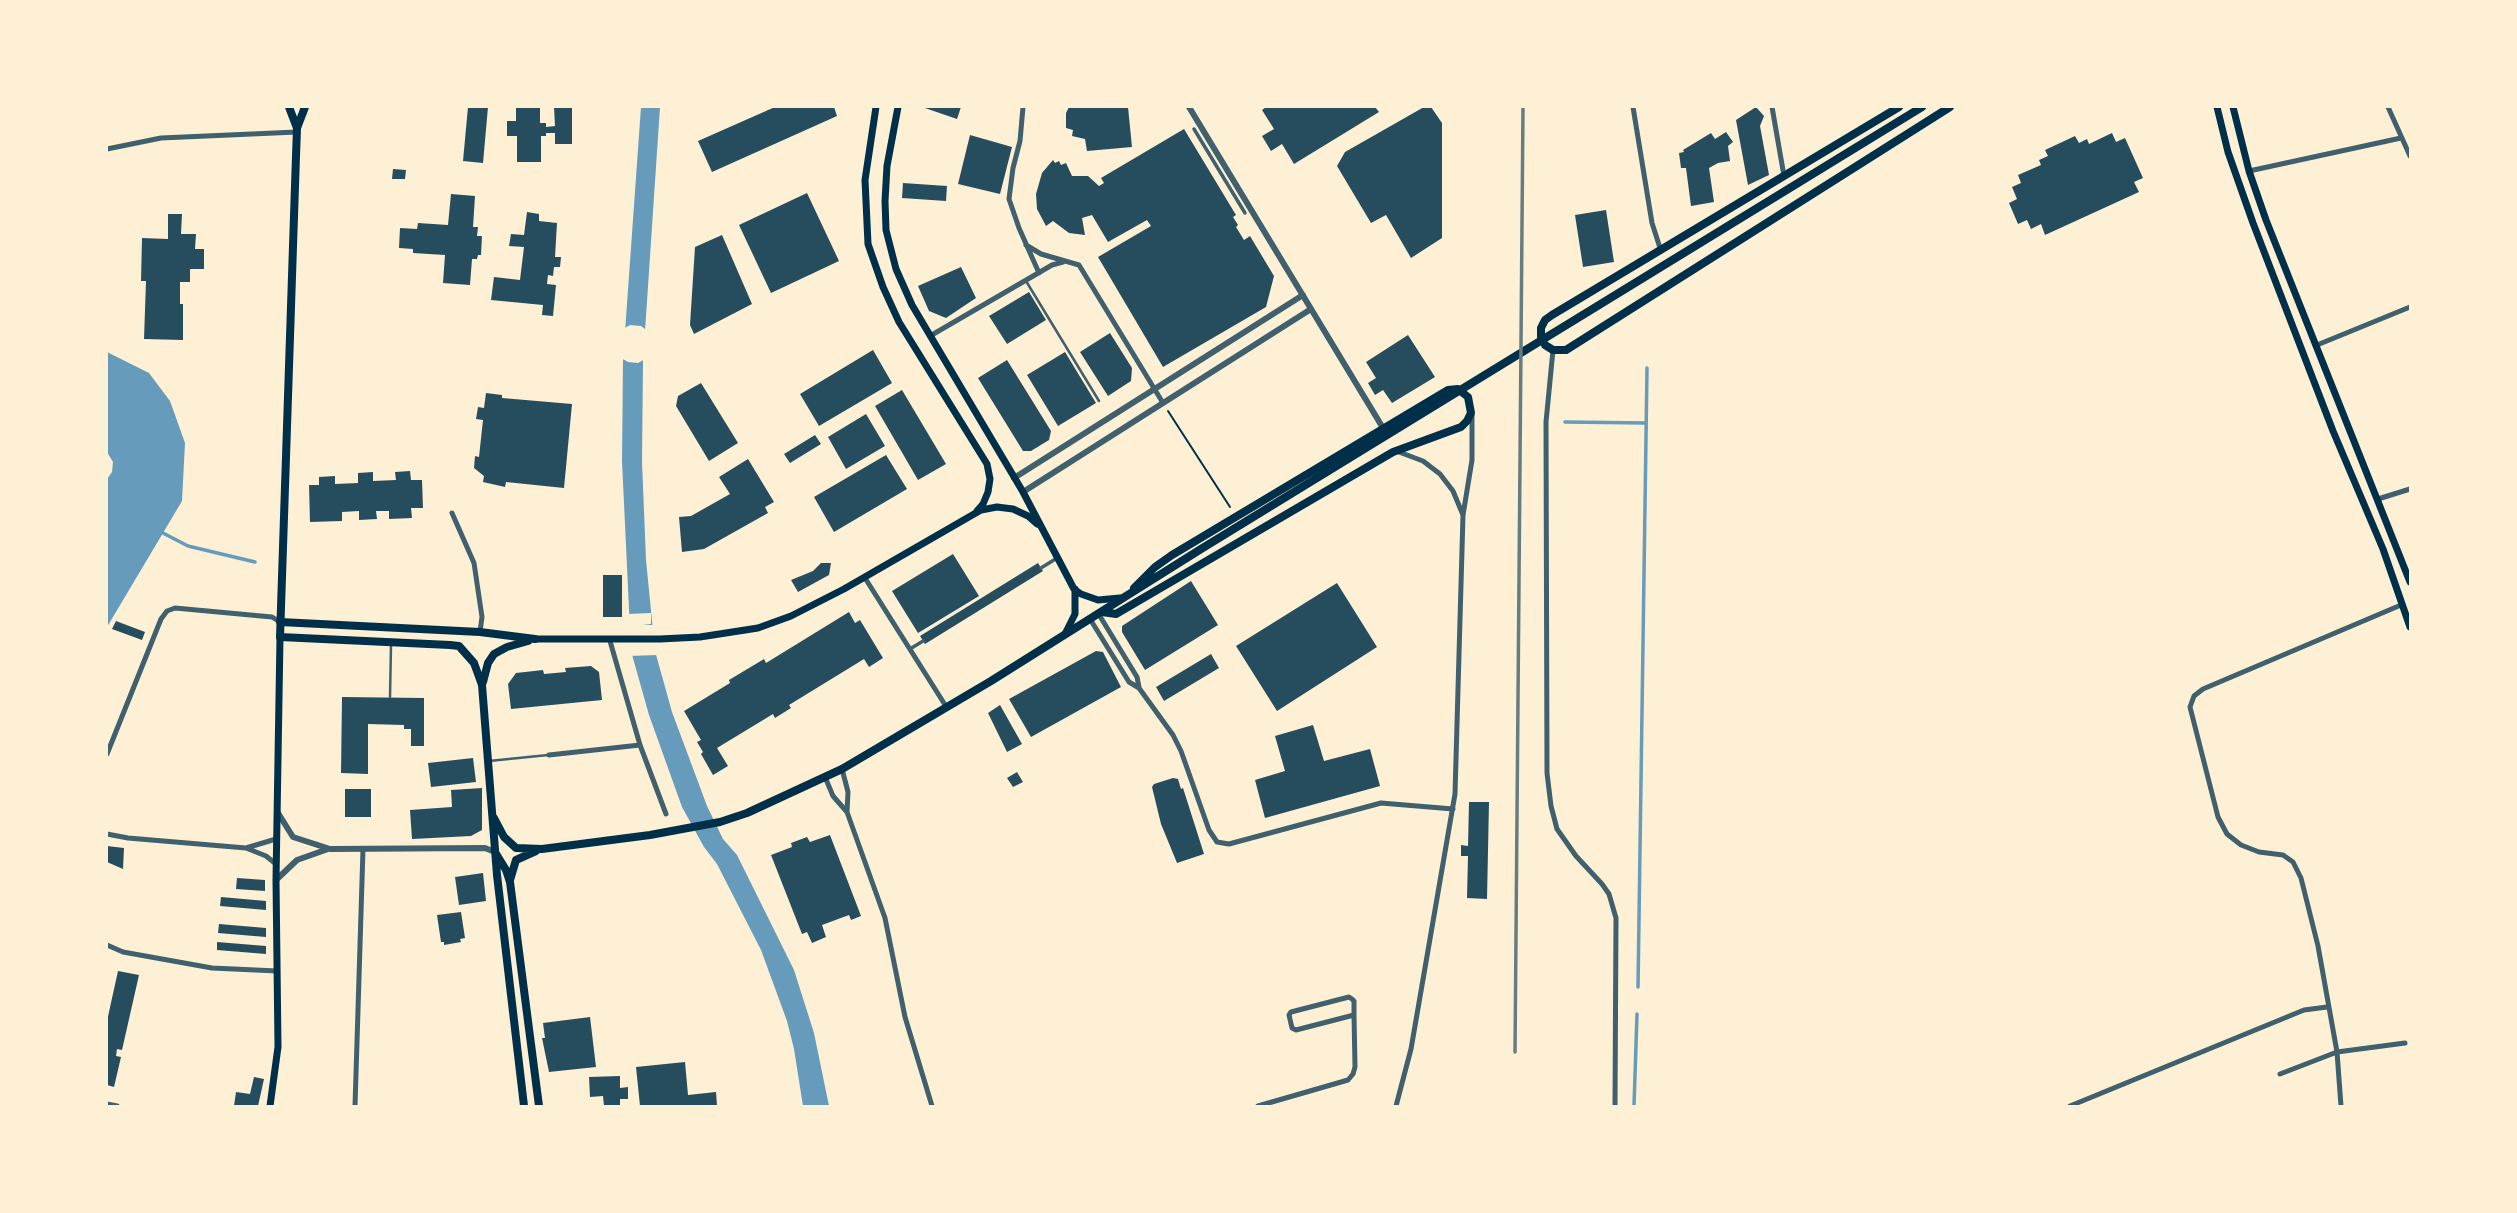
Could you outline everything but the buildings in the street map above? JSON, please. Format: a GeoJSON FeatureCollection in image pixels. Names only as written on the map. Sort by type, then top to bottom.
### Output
{"type":"FeatureCollection","features":[{"type":"Feature","properties":{"kind":"main road"},"geometry":{"type":"LineString","coordinates":[[289,107],[297,130]]}},
{"type":"Feature","properties":{"kind":"main road"},"geometry":{"type":"LineString","coordinates":[[270,1106],[277,1061],[276,838],[280,622],[297,130],[305,107]]}},
{"type":"Feature","properties":{"kind":"main road"},"geometry":{"type":"LineString","coordinates":[[876,107],[865,180],[867,234],[871,254],[891,305],[913,348],[944,393],[986,464],[990,480],[988,492],[983,504],[974,514]]}},
{"type":"Feature","properties":{"kind":"main road"},"geometry":{"type":"LineString","coordinates":[[898,107],[887,166],[885,201],[886,230],[893,257],[907,293],[930,336],[1023,492],[1074,589],[1081,594],[1098,600],[1127,595],[1139,580],[1155,567],[1453,388],[1465,393],[1470,401],[1469,418],[1461,427],[1393,452],[1116,614],[1096,615]]}},
{"type":"Feature","properties":{"kind":"main road"},"geometry":{"type":"LineString","coordinates":[[494,818],[510,844],[516,848],[542,849],[650,835],[720,822],[747,813],[842,769],[947,708],[1200,549],[1922,107]]}},
{"type":"Feature","properties":{"kind":"main road"},"geometry":{"type":"LineString","coordinates":[[1895,108],[1545,320],[1541,328],[1545,345],[1553,350],[1566,350],[1950,107]]}},
{"type":"Feature","properties":{"kind":"main road"},"geometry":{"type":"LineString","coordinates":[[2217,107],[2228,152],[2253,223],[2333,431],[2383,549],[2410,626]]}},
{"type":"Feature","properties":{"kind":"main road"},"geometry":{"type":"LineString","coordinates":[[2232,107],[2249,171],[2410,582]]}},
{"type":"Feature","properties":{"kind":"main road"},"geometry":{"type":"LineString","coordinates":[[280,622],[480,632],[535,639],[626,641],[709,636],[758,628],[791,616],[989,508],[1005,507],[1021,512],[1040,527]]}},
{"type":"Feature","properties":{"kind":"main road"},"geometry":{"type":"LineString","coordinates":[[1063,636],[1075,614],[1074,589]]}},
{"type":"Feature","properties":{"kind":"main road"},"geometry":{"type":"LineString","coordinates":[[280,637],[459,646],[474,663],[482,685],[495,852],[524,1106]]}},
{"type":"Feature","properties":{"kind":"main road"},"geometry":{"type":"LineString","coordinates":[[482,685],[488,663],[494,654],[507,647],[535,639]]}},
{"type":"Feature","properties":{"kind":"main road"},"geometry":{"type":"LineString","coordinates":[[510,882],[516,860],[520,856],[542,849]]}},
{"type":"Feature","properties":{"kind":"main road"},"geometry":{"type":"LineString","coordinates":[[495,852],[510,882],[539,1106]]}},
{"type":"Feature","properties":{"kind":"street"},"geometry":{"type":"LineString","coordinates":[[1023,107],[1020,141],[1009,199],[1039,273]]}},
{"type":"Feature","properties":{"kind":"street"},"geometry":{"type":"LineString","coordinates":[[1189,107],[1383,428]]}},
{"type":"Feature","properties":{"kind":"street"},"geometry":{"type":"LineString","coordinates":[[1633,107],[1652,223],[1661,251]]}},
{"type":"Feature","properties":{"kind":"street"},"geometry":{"type":"LineString","coordinates":[[1772,107],[1784,177]]}},
{"type":"Feature","properties":{"kind":"street"},"geometry":{"type":"LineString","coordinates":[[2388,107],[2410,156]]}},
{"type":"Feature","properties":{"kind":"street"},"geometry":{"type":"LineString","coordinates":[[1194,129],[1245,213]]}},
{"type":"Feature","properties":{"kind":"street"},"geometry":{"type":"LineString","coordinates":[[107,149],[161,138],[297,130]]}},
{"type":"Feature","properties":{"kind":"street"},"geometry":{"type":"LineString","coordinates":[[2249,171],[2401,138]]}},
{"type":"Feature","properties":{"kind":"street"},"geometry":{"type":"LineString","coordinates":[[1026,245],[1049,257],[1073,261],[1079,265],[1163,403]]}},
{"type":"Feature","properties":{"kind":"street"},"geometry":{"type":"LineString","coordinates":[[930,336],[1057,263],[1073,261]]}},
{"type":"Feature","properties":{"kind":"street"},"geometry":{"type":"LineString","coordinates":[[1014,478],[1303,295]]}},
{"type":"Feature","properties":{"kind":"street"},"geometry":{"type":"LineString","coordinates":[[2317,345],[2410,307]]}},
{"type":"Feature","properties":{"kind":"street"},"geometry":{"type":"LineString","coordinates":[[1023,492],[1311,309]]}},
{"type":"Feature","properties":{"kind":"street"},"geometry":{"type":"LineString","coordinates":[[1553,350],[1546,422],[1547,773],[1557,830],[1609,894],[1616,918],[1615,1106]]}},
{"type":"Feature","properties":{"kind":"street"},"geometry":{"type":"LineString","coordinates":[[1396,1106],[1411,1049],[1455,794],[1463,515],[1472,460],[1471,408]]}},
{"type":"Feature","properties":{"kind":"street"},"geometry":{"type":"LineString","coordinates":[[1393,452],[1413,456],[1440,474],[1453,491],[1463,515]]}},
{"type":"Feature","properties":{"kind":"street"},"geometry":{"type":"LineString","coordinates":[[2378,499],[2410,489]]}},
{"type":"Feature","properties":{"kind":"street"},"geometry":{"type":"LineString","coordinates":[[452,513],[474,563],[482,617],[480,632]]}},
{"type":"Feature","properties":{"kind":"street"},"geometry":{"type":"LineString","coordinates":[[1041,568],[1057,558]]}},
{"type":"Feature","properties":{"kind":"street"},"geometry":{"type":"LineString","coordinates":[[865,578],[947,708]]}},
{"type":"Feature","properties":{"kind":"street"},"geometry":{"type":"LineString","coordinates":[[2341,1106],[2337,1052],[2318,946],[2301,878],[2293,862],[2283,855],[2250,849],[2227,834],[2218,817],[2190,706],[2194,696],[2203,689],[2402,605]]}},
{"type":"Feature","properties":{"kind":"street"},"geometry":{"type":"LineString","coordinates":[[107,754],[161,619],[167,611],[174,608],[272,617],[280,622]]}},
{"type":"Feature","properties":{"kind":"street"},"geometry":{"type":"LineString","coordinates":[[1096,615],[1137,677],[1139,688],[1181,751],[1209,831],[1217,842],[1229,844],[1381,803],[1453,809]]}},
{"type":"Feature","properties":{"kind":"street"},"geometry":{"type":"LineString","coordinates":[[610,640],[640,745],[666,814]]}},
{"type":"Feature","properties":{"kind":"street"},"geometry":{"type":"LineString","coordinates":[[910,649],[923,641]]}},
{"type":"Feature","properties":{"kind":"street"},"geometry":{"type":"LineString","coordinates":[[549,755],[640,745]]}},
{"type":"Feature","properties":{"kind":"street"},"geometry":{"type":"LineString","coordinates":[[842,769],[848,792],[847,812]]}},
{"type":"Feature","properties":{"kind":"street"},"geometry":{"type":"LineString","coordinates":[[825,776],[833,796],[847,812],[884,918],[905,1017],[932,1106]]}},
{"type":"Feature","properties":{"kind":"street"},"geometry":{"type":"LineString","coordinates":[[277,811],[293,837],[330,849],[485,848],[495,852]]}},
{"type":"Feature","properties":{"kind":"street"},"geometry":{"type":"LineString","coordinates":[[107,834],[246,848],[266,856],[276,864]]}},
{"type":"Feature","properties":{"kind":"street"},"geometry":{"type":"LineString","coordinates":[[246,848],[276,838]]}},
{"type":"Feature","properties":{"kind":"street"},"geometry":{"type":"LineString","coordinates":[[276,880],[297,860],[330,849]]}},
{"type":"Feature","properties":{"kind":"street"},"geometry":{"type":"LineString","coordinates":[[355,1106],[363,849]]}},
{"type":"Feature","properties":{"kind":"street"},"geometry":{"type":"LineString","coordinates":[[107,945],[123,952],[212,968],[277,971]]}},
{"type":"Feature","properties":{"kind":"street"},"geometry":{"type":"LineString","coordinates":[[1258,1106],[1348,1080],[1353,1074],[1355,1067],[1354,1015],[1353,1001],[1349,997],[1293,1011],[1289,1015],[1292,1028],[1296,1030],[1354,1015]]}},
{"type":"Feature","properties":{"kind":"street"},"geometry":{"type":"LineString","coordinates":[[2070,1106],[2304,1010],[2327,1007]]}},
{"type":"Feature","properties":{"kind":"street"},"geometry":{"type":"LineString","coordinates":[[2280,1074],[2337,1052],[2405,1043]]}},
{"type":"Feature","properties":{"kind":"street"},"geometry":{"type":"LineString","coordinates":[[107,1104],[117,1106]]}},
{"type":"Feature","properties":{"kind":"lane"},"geometry":{"type":"LineString","coordinates":[[1026,281],[1099,401]]}},
{"type":"Feature","properties":{"kind":"lane"},"geometry":{"type":"LineString","coordinates":[[390,697],[391,642]]}},
{"type":"Feature","properties":{"kind":"lane"},"geometry":{"type":"LineString","coordinates":[[489,761],[549,755]]}},
{"type":"Feature","properties":{"kind":"path"},"geometry":{"type":"LineString","coordinates":[[1163,403],[1236,516]]}},
{"type":"Feature","properties":{"kind":"water"},"geometry":{"type":"Polygon","coordinates":[[[641,107],[660,107],[643,361],[642,462],[646,560],[655,651],[672,712],[707,806],[723,839],[737,855],[794,970],[814,1033],[829,1106],[803,1106],[787,1021],[761,950],[717,864],[704,847],[682,807],[649,715],[631,651],[622,461],[623,360],[641,107]]]}},
{"type":"Feature","properties":{"kind":"water"},"geometry":{"type":"Polygon","coordinates":[[[107,352],[149,373],[170,401],[185,443],[182,501],[107,627],[107,479],[112,472],[113,462],[107,452],[107,352]]]}},
{"type":"Feature","properties":{"kind":"pier"},"geometry":{"type":"Polygon","coordinates":[[[630,325],[641,326],[649,332],[647,358],[638,363],[619,357],[621,330],[630,325]]]}},
{"type":"Feature","properties":{"kind":"pier"},"geometry":{"type":"Polygon","coordinates":[[[651,613],[651,624],[642,625],[655,625],[659,655],[628,656],[625,626],[629,625],[628,614],[651,613]]]}},
{"type":"Feature","properties":{"kind":"waterway"},"geometry":{"type":"LineString","coordinates":[[1638,987],[1647,368]]}},
{"type":"Feature","properties":{"kind":"waterway"},"geometry":{"type":"LineString","coordinates":[[1565,422],[1646,423]]}},
{"type":"Feature","properties":{"kind":"waterway"},"geometry":{"type":"LineString","coordinates":[[161,532],[188,546],[255,562]]}},
{"type":"Feature","properties":{"kind":"waterway"},"geometry":{"type":"LineString","coordinates":[[1634,1106],[1637,1014]]}},
{"type":"Feature","properties":{"kind":"railway"},"geometry":{"type":"LineString","coordinates":[[1515,1052],[1523,107]]}}]}
